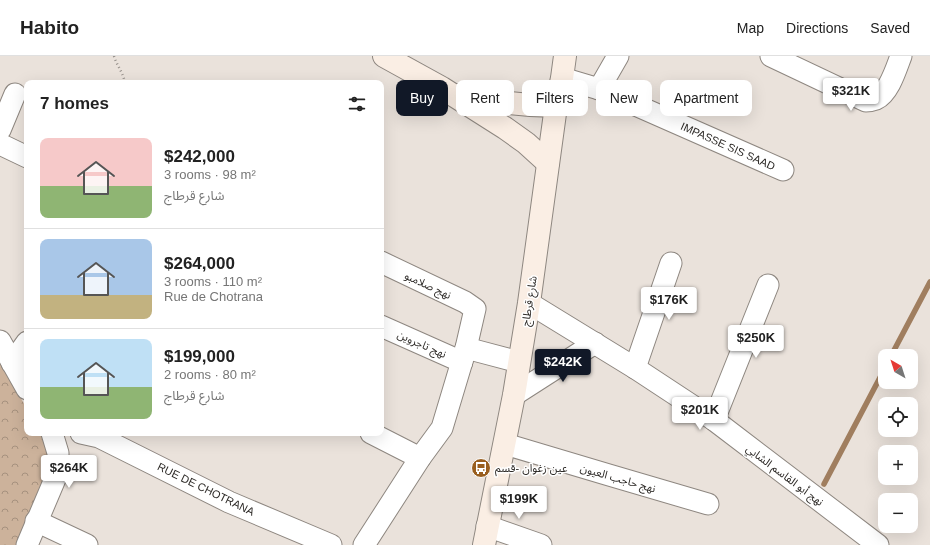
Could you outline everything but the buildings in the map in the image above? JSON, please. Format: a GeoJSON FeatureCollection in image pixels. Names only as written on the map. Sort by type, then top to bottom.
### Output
{"type":"FeatureCollection","features":[{"type":"Feature","properties":{"kind":"street"},"geometry":{"type":"LineString","coordinates":[[384,56],[428,80]]}},
{"type":"Feature","properties":{"kind":"street","name":"شارع قرطاج"},"geometry":{"type":"LineString","coordinates":[[562,78],[565,56]]}},
{"type":"Feature","properties":{"kind":"street"},"geometry":{"type":"LineString","coordinates":[[604,80],[618,56]]}},
{"type":"Feature","properties":{"kind":"street"},"geometry":{"type":"LineString","coordinates":[[771,56],[866,101],[875,99],[883,94],[901,56]]}},
{"type":"Feature","properties":{"kind":"street","name":"IMPASSE SIS SAAD"},"geometry":{"type":"LineString","coordinates":[[562,78],[596,88]]}},
{"type":"Feature","properties":{"kind":"street"},"geometry":{"type":"LineString","coordinates":[[448,90],[480,98],[522,105]]}},
{"type":"Feature","properties":{"kind":"street"},"geometry":{"type":"LineString","coordinates":[[448,92],[505,128],[526,143],[548,163]]}},
{"type":"Feature","properties":{"kind":"street"},"geometry":{"type":"LineString","coordinates":[[0,130],[14,94]]}},
{"type":"Feature","properties":{"kind":"street","name":"IMPASSE SIS SAAD"},"geometry":{"type":"LineString","coordinates":[[652,112],[783,170]]}},
{"type":"Feature","properties":{"kind":"street","name":"شارع قرطاج"},"geometry":{"type":"LineString","coordinates":[[486,536],[514,395],[529,303],[555,116]]}},
{"type":"Feature","properties":{"kind":"street"},"geometry":{"type":"LineString","coordinates":[[0,144],[24,156]]}},
{"type":"Feature","properties":{"kind":"street","name":"نهج صلامبو"},"geometry":{"type":"LineString","coordinates":[[384,263],[465,302],[475,309],[464,355]]}},
{"type":"Feature","properties":{"kind":"street"},"geometry":{"type":"LineString","coordinates":[[635,368],[671,263]]}},
{"type":"Feature","properties":{"kind":"street"},"geometry":{"type":"LineString","coordinates":[[714,420],[768,285]]}},
{"type":"Feature","properties":{"kind":"street","name":"نهج أبو القاسم الشابي"},"geometry":{"type":"LineString","coordinates":[[529,303],[635,368],[714,420],[878,545]]}},
{"type":"Feature","properties":{"kind":"street","name":"نهج تاجروين"},"geometry":{"type":"LineString","coordinates":[[384,327],[464,355],[519,362]]}},
{"type":"Feature","properties":{"kind":"street"},"geometry":{"type":"LineString","coordinates":[[0,341],[24,384]]}},
{"type":"Feature","properties":{"kind":"street"},"geometry":{"type":"LineString","coordinates":[[514,395],[595,343]]}},
{"type":"Feature","properties":{"kind":"street"},"geometry":{"type":"LineString","coordinates":[[12,363],[24,346]]}},
{"type":"Feature","properties":{"kind":"street"},"geometry":{"type":"LineString","coordinates":[[364,545],[420,458],[442,428],[464,355]]}},
{"type":"Feature","properties":{"kind":"street"},"geometry":{"type":"LineString","coordinates":[[27,545],[58,472],[58,453],[54,436]]}},
{"type":"Feature","properties":{"kind":"street","name":"RUE DE CHOTRANA"},"geometry":{"type":"LineString","coordinates":[[94,436],[229,502],[331,545]]}},
{"type":"Feature","properties":{"kind":"street"},"geometry":{"type":"LineString","coordinates":[[377,436],[420,458]]}},
{"type":"Feature","properties":{"kind":"street","name":"نهج حاجب العيون"},"geometry":{"type":"LineString","coordinates":[[505,444],[708,504]]}},
{"type":"Feature","properties":{"kind":"street"},"geometry":{"type":"LineString","coordinates":[[36,521],[87,545]]}},
{"type":"Feature","properties":{"kind":"street"},"geometry":{"type":"LineString","coordinates":[[486,536],[541,545]]}},
{"type":"Feature","properties":{"kind":"path"},"geometry":{"type":"LineString","coordinates":[[114,56],[124,80]]}},
{"type":"Feature","properties":{"kind":"green space"},"geometry":{"type":"Polygon","coordinates":[[[0,361],[24,404],[24,436],[43,436],[57,462],[27,545],[0,545],[0,361]]]}},
{"type":"Feature","properties":{"kind":"waterway"},"geometry":{"type":"LineString","coordinates":[[895,349],[930,282]]}},
{"type":"Feature","properties":{"kind":"waterway"},"geometry":{"type":"LineString","coordinates":[[824,484],[878,381]]}},
{"type":"Feature","properties":{"kind":"place","name":"عين زغوان -قسم"},"geometry":{"type":"Point","coordinates":[481,468]}}]}
